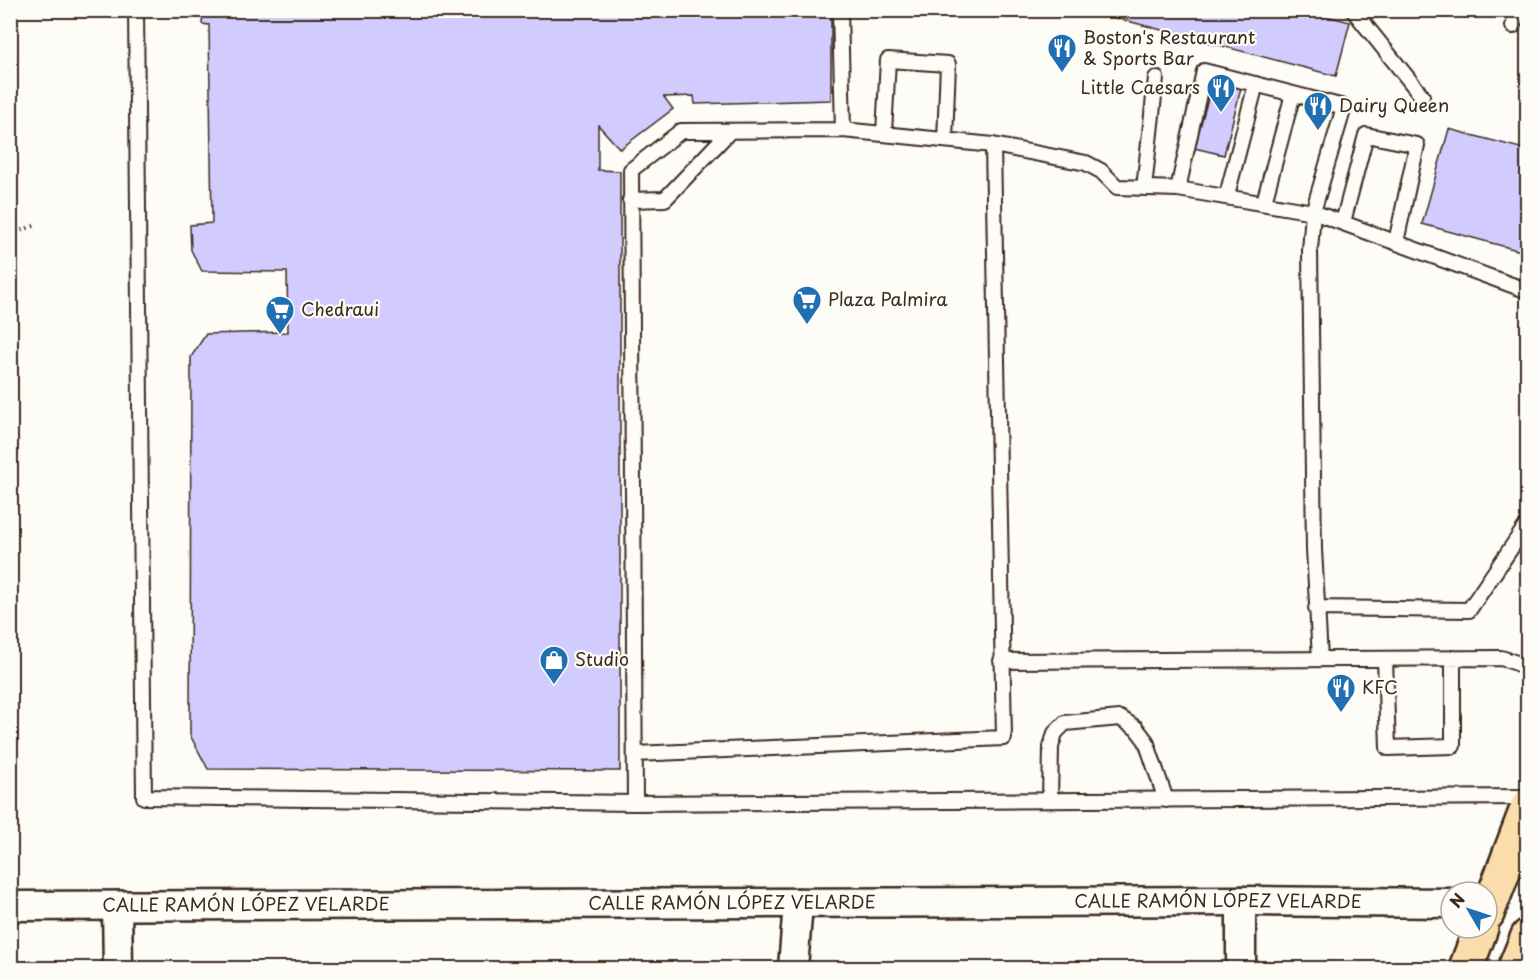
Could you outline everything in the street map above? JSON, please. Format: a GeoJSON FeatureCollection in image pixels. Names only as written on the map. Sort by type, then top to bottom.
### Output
{"type":"FeatureCollection","features":[{"type":"Feature","properties":{"kind":"main road"},"geometry":{"type":"LineString","coordinates":[[1499,880],[1527,806]]}},
{"type":"Feature","properties":{"kind":"main road"},"geometry":{"type":"LineString","coordinates":[[1515,969],[1527,936]]}},
{"type":"Feature","properties":{"kind":"main road"},"geometry":{"type":"LineString","coordinates":[[1466,969],[1477,940]]}},
{"type":"Feature","properties":{"kind":"street","name":"CALLE RAMÓN LÓPEZ VELARDE"},"geometry":{"type":"LineString","coordinates":[[10,906],[1242,901],[1439,903]]}},
{"type":"Feature","properties":{"kind":"street"},"geometry":{"type":"LineString","coordinates":[[1241,969],[1242,901]]}},
{"type":"Feature","properties":{"kind":"street"},"geometry":{"type":"LineString","coordinates":[[793,969],[798,903]]}},
{"type":"Feature","properties":{"kind":"street"},"geometry":{"type":"LineString","coordinates":[[117,906],[118,969]]}},
{"type":"Feature","properties":{"kind":"lane"},"geometry":{"type":"LineString","coordinates":[[136,10],[144,797],[635,803],[1527,797]]}},
{"type":"Feature","properties":{"kind":"lane"},"geometry":{"type":"LineString","coordinates":[[840,10],[843,130]]}},
{"type":"Feature","properties":{"kind":"lane"},"geometry":{"type":"LineString","coordinates":[[1353,10],[1422,96]]}},
{"type":"Feature","properties":{"kind":"lane"},"geometry":{"type":"LineString","coordinates":[[1513,26],[1519,10]]}},
{"type":"Feature","properties":{"kind":"lane"},"geometry":{"type":"LineString","coordinates":[[884,133],[888,60],[948,64],[945,140]]}},
{"type":"Feature","properties":{"kind":"lane"},"geometry":{"type":"LineString","coordinates":[[1178,189],[1204,71],[1344,107],[1313,212],[1310,251],[1316,608],[1320,659]]}},
{"type":"Feature","properties":{"kind":"lane"},"geometry":{"type":"LineString","coordinates":[[1143,188],[1156,78]]}},
{"type":"Feature","properties":{"kind":"lane"},"geometry":{"type":"LineString","coordinates":[[1227,195],[1256,84]]}},
{"type":"Feature","properties":{"kind":"lane"},"geometry":{"type":"LineString","coordinates":[[1264,202],[1293,94]]}},
{"type":"Feature","properties":{"kind":"lane"},"geometry":{"type":"LineString","coordinates":[[635,803],[631,170],[681,131],[843,130],[993,145],[1086,163],[1101,171],[1117,187],[1178,189],[1227,195],[1313,212],[1527,291]]}},
{"type":"Feature","properties":{"kind":"lane"},"geometry":{"type":"LineString","coordinates":[[630,200],[665,199],[730,131]]}},
{"type":"Feature","properties":{"kind":"lane"},"geometry":{"type":"LineString","coordinates":[[1343,222],[1365,135],[1417,145],[1396,242]]}},
{"type":"Feature","properties":{"kind":"lane"},"geometry":{"type":"LineString","coordinates":[[635,754],[1004,738],[993,145]]}},
{"type":"Feature","properties":{"kind":"lane"},"geometry":{"type":"LineString","coordinates":[[1316,608],[1469,610],[1527,523]]}},
{"type":"Feature","properties":{"kind":"lane"},"geometry":{"type":"LineString","coordinates":[[1385,659],[1388,748],[1453,746],[1453,658]]}},
{"type":"Feature","properties":{"kind":"lane"},"geometry":{"type":"LineString","coordinates":[[1001,661],[1501,658],[1517,663],[1527,671]]}},
{"type":"Feature","properties":{"kind":"lane"},"geometry":{"type":"LineString","coordinates":[[1050,800],[1051,747],[1055,733],[1065,723],[1120,718],[1136,729],[1146,741],[1166,800]]}},
{"type":"Feature","properties":{"kind":"path"},"geometry":{"type":"LineString","coordinates":[[10,234],[37,225]]}},
{"type":"Feature","properties":{"kind":"building"},"geometry":{"type":"Polygon","coordinates":[[[203,10],[831,10],[831,100],[695,104],[694,96],[664,97],[673,109],[620,149],[598,125],[598,170],[620,171],[620,771],[208,769],[190,735],[191,357],[206,334],[288,332],[287,272],[202,271],[191,250],[190,225],[212,223],[209,25],[202,24],[203,10]]]}},
{"type":"Feature","properties":{"kind":"building"},"geometry":{"type":"Polygon","coordinates":[[[1086,10],[1304,10],[1350,22],[1336,76],[1086,10]]]}},
{"type":"Feature","properties":{"kind":"building"},"geometry":{"type":"Polygon","coordinates":[[[1213,81],[1241,88],[1224,155],[1194,148],[1213,81]]]}},
{"type":"Feature","properties":{"kind":"building"},"geometry":{"type":"Polygon","coordinates":[[[1449,129],[1528,150],[1528,253],[1422,224],[1449,129]]]}},
{"type":"Feature","properties":{"kind":"place","name":"Boston's Restaurant & Sports Bar"},"geometry":{"type":"Point","coordinates":[1062,74]}},
{"type":"Feature","properties":{"kind":"place","name":"Little Caesars"},"geometry":{"type":"Point","coordinates":[1221,114]}},
{"type":"Feature","properties":{"kind":"place","name":"Dairy Queen"},"geometry":{"type":"Point","coordinates":[1318,132]}},
{"type":"Feature","properties":{"kind":"place","name":"Plaza Palmira"},"geometry":{"type":"Point","coordinates":[807,326]}},
{"type":"Feature","properties":{"kind":"place","name":"Chedraui"},"geometry":{"type":"Point","coordinates":[280,336]}},
{"type":"Feature","properties":{"kind":"place","name":"Studio"},"geometry":{"type":"Point","coordinates":[554,686]}},
{"type":"Feature","properties":{"kind":"place","name":"KFC"},"geometry":{"type":"Point","coordinates":[1341,714]}}]}
